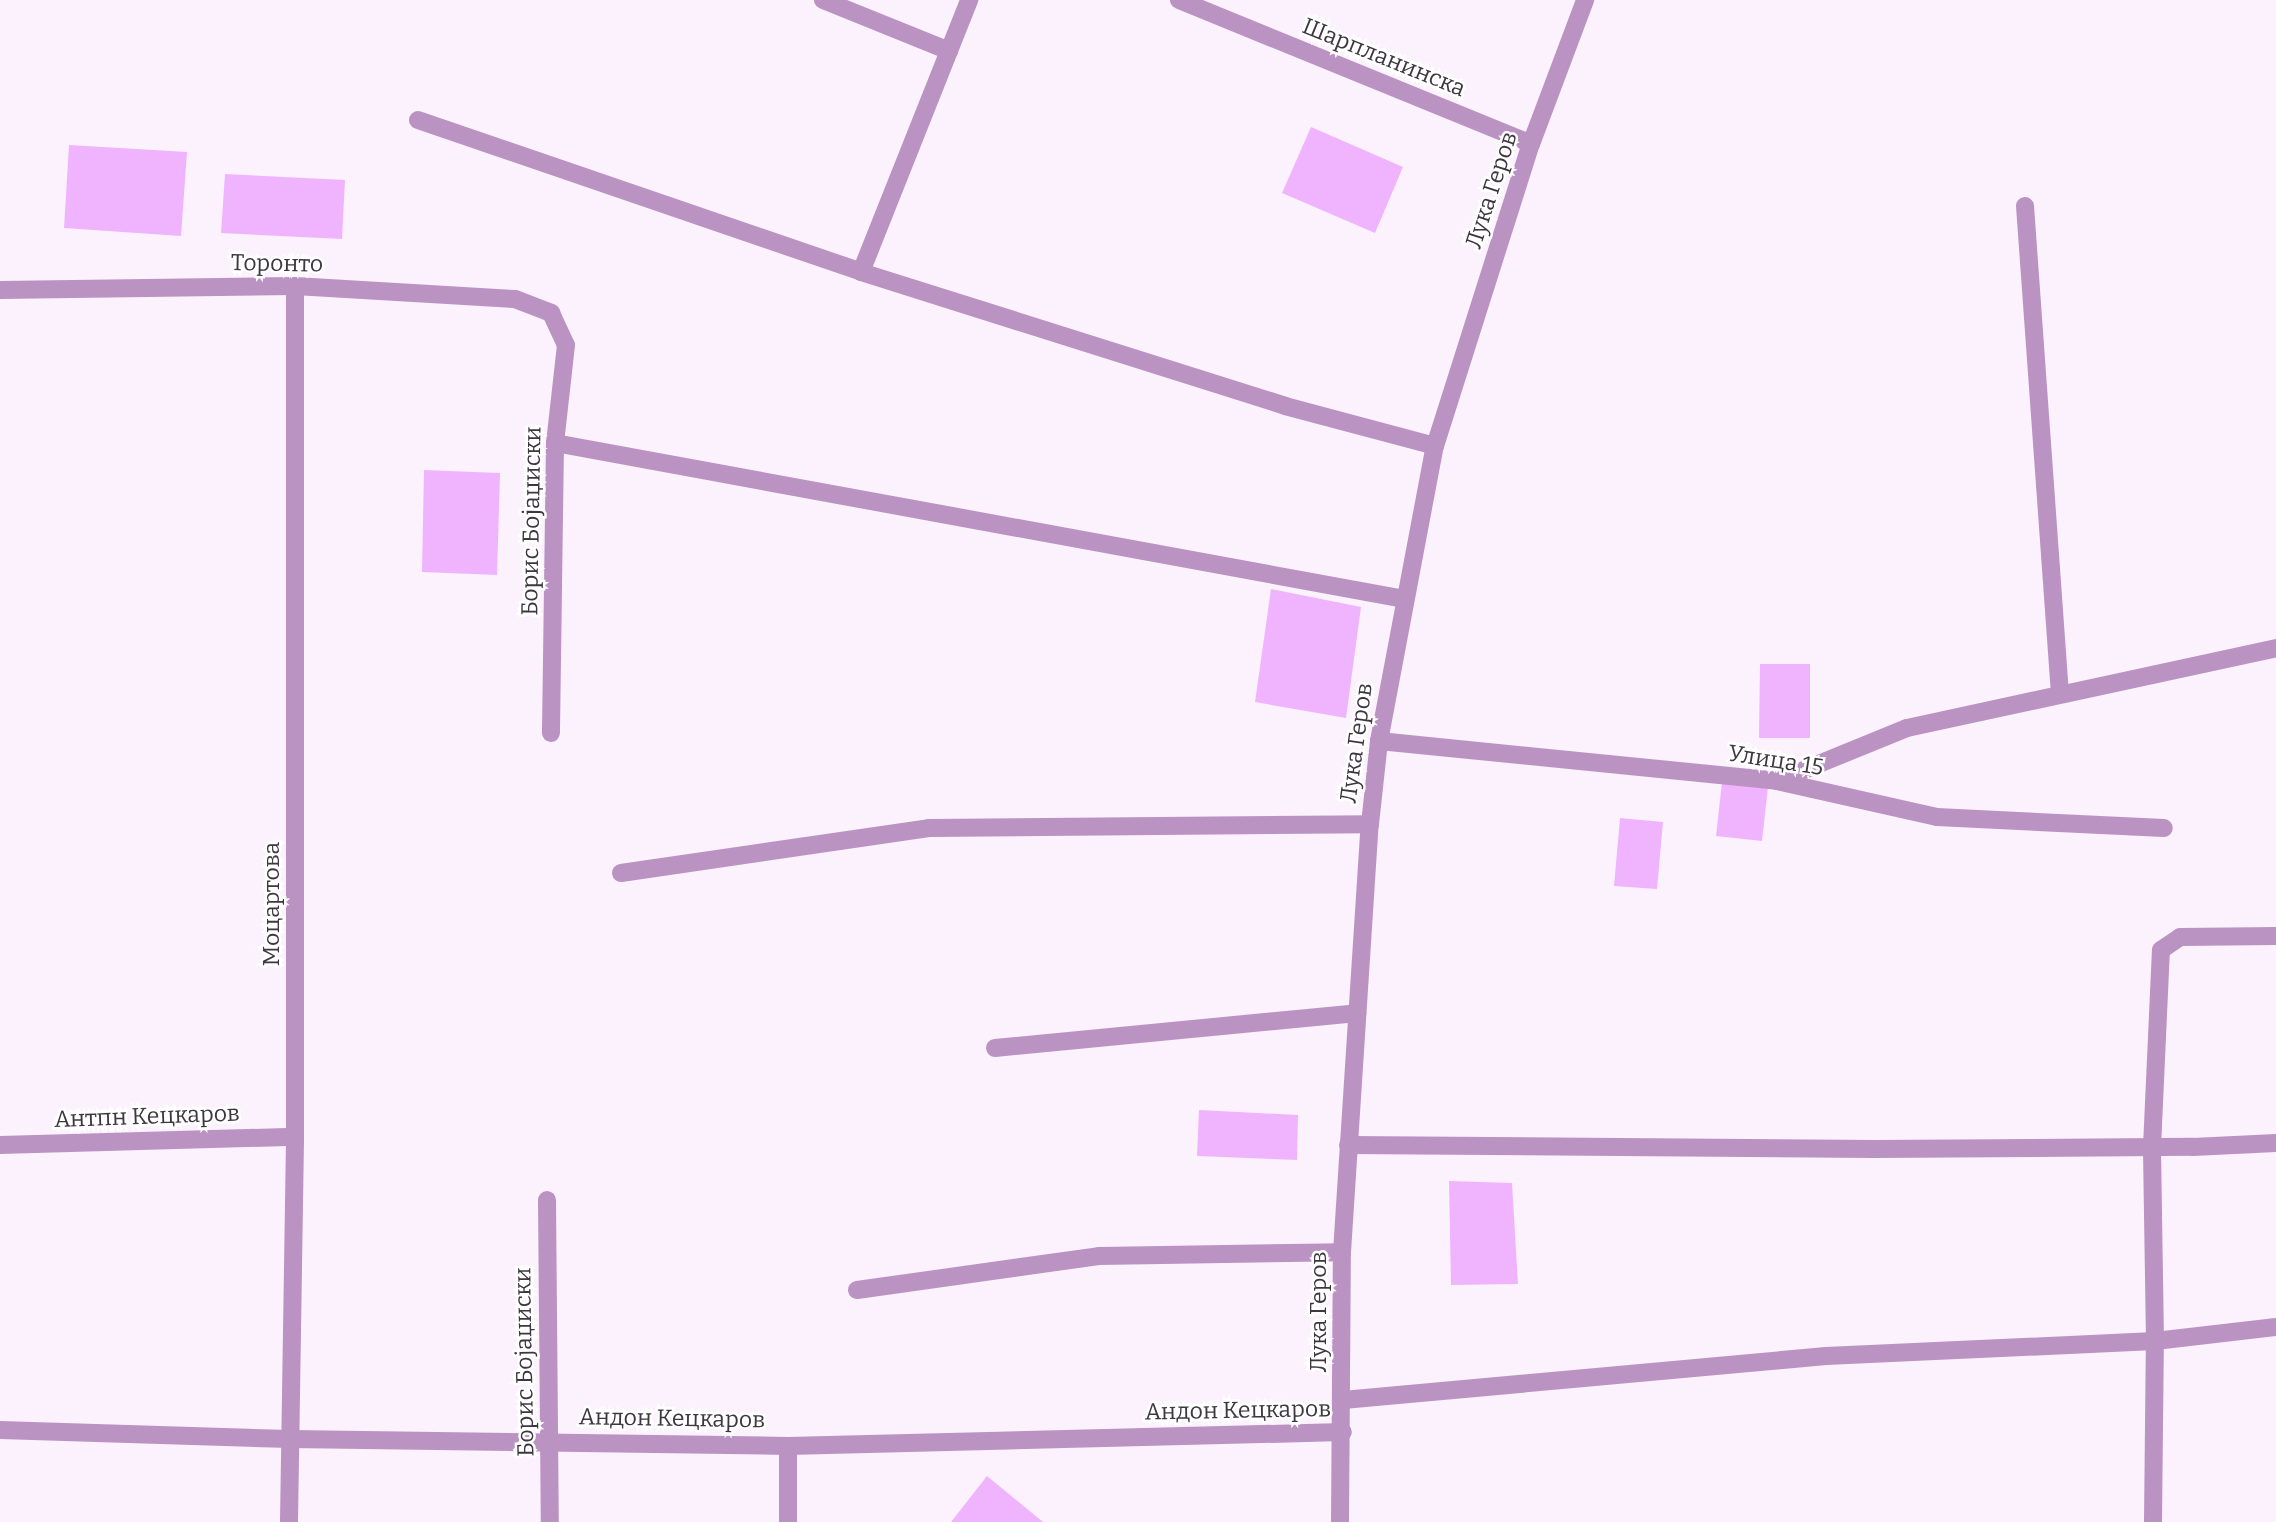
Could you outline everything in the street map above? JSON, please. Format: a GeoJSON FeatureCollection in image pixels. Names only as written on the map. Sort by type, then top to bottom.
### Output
{"type":"FeatureCollection","features":[{"type":"Feature","properties":{"kind":"street"},"geometry":{"type":"LineString","coordinates":[[824,0],[949,51]]}},
{"type":"Feature","properties":{"kind":"street"},"geometry":{"type":"LineString","coordinates":[[861,272],[969,0]]}},
{"type":"Feature","properties":{"kind":"street","name":"Шарпланинска"},"geometry":{"type":"LineString","coordinates":[[1179,0],[1531,144]]}},
{"type":"Feature","properties":{"kind":"street","name":"Лука Геров"},"geometry":{"type":"LineString","coordinates":[[1340,1522],[1343,1432],[1342,1252],[1370,824],[1379,741],[1434,446],[1531,144],[1585,0]]}},
{"type":"Feature","properties":{"kind":"street"},"geometry":{"type":"LineString","coordinates":[[418,120],[861,272],[1286,406],[1434,446]]}},
{"type":"Feature","properties":{"kind":"street"},"geometry":{"type":"LineString","coordinates":[[2025,206],[2060,694]]}},
{"type":"Feature","properties":{"kind":"street","name":"Торонто"},"geometry":{"type":"LineString","coordinates":[[0,290],[295,286],[516,299],[551,313]]}},
{"type":"Feature","properties":{"kind":"street","name":"Моцартова"},"geometry":{"type":"LineString","coordinates":[[289,1522],[295,1137],[295,286]]}},
{"type":"Feature","properties":{"kind":"street","name":"Борис Бојаџиски"},"geometry":{"type":"LineString","coordinates":[[551,313],[566,345],[555,443],[551,733]]}},
{"type":"Feature","properties":{"kind":"street"},"geometry":{"type":"LineString","coordinates":[[555,443],[1404,599]]}},
{"type":"Feature","properties":{"kind":"street"},"geometry":{"type":"LineString","coordinates":[[1777,781],[1907,728],[2243,658],[2276,648]]}},
{"type":"Feature","properties":{"kind":"street","name":"Улица 15"},"geometry":{"type":"LineString","coordinates":[[1379,741],[1777,781],[1937,817],[2164,828]]}},
{"type":"Feature","properties":{"kind":"street"},"geometry":{"type":"LineString","coordinates":[[621,873],[929,828],[1370,824]]}},
{"type":"Feature","properties":{"kind":"street"},"geometry":{"type":"LineString","coordinates":[[2153,1522],[2155,1341],[2152,1147],[2161,950],[2180,937],[2276,936]]}},
{"type":"Feature","properties":{"kind":"street"},"geometry":{"type":"LineString","coordinates":[[995,1048],[1357,1013]]}},
{"type":"Feature","properties":{"kind":"street","name":"Антпн Кецкаров"},"geometry":{"type":"LineString","coordinates":[[0,1145],[295,1137]]}},
{"type":"Feature","properties":{"kind":"street"},"geometry":{"type":"LineString","coordinates":[[1348,1145],[2152,1147],[2276,1143]]}},
{"type":"Feature","properties":{"kind":"street","name":"Борис Бојаџиски"},"geometry":{"type":"LineString","coordinates":[[547,1200],[550,1522]]}},
{"type":"Feature","properties":{"kind":"street"},"geometry":{"type":"LineString","coordinates":[[857,1290],[1099,1256],[1342,1252]]}},
{"type":"Feature","properties":{"kind":"street"},"geometry":{"type":"LineString","coordinates":[[1343,1400],[1826,1356],[2155,1341],[2276,1327]]}},
{"type":"Feature","properties":{"kind":"street","name":"Андон Кецкаров"},"geometry":{"type":"LineString","coordinates":[[0,1430],[290,1439],[550,1440],[788,1446],[1343,1432]]}},
{"type":"Feature","properties":{"kind":"street"},"geometry":{"type":"LineString","coordinates":[[788,1446],[788,1522]]}},
{"type":"Feature","properties":{"kind":"building"},"geometry":{"type":"Polygon","coordinates":[[[1311,127],[1403,167],[1375,233],[1282,193],[1311,127]]]}},
{"type":"Feature","properties":{"kind":"building"},"geometry":{"type":"Polygon","coordinates":[[[69,145],[187,152],[181,236],[64,228],[69,145]]]}},
{"type":"Feature","properties":{"kind":"building"},"geometry":{"type":"Polygon","coordinates":[[[225,174],[345,180],[342,239],[221,233],[225,174]]]}},
{"type":"Feature","properties":{"kind":"building"},"geometry":{"type":"Polygon","coordinates":[[[424,470],[500,473],[497,575],[422,572],[424,470]]]}},
{"type":"Feature","properties":{"kind":"building"},"geometry":{"type":"Polygon","coordinates":[[[1271,589],[1361,607],[1346,718],[1255,702],[1271,589]]]}},
{"type":"Feature","properties":{"kind":"building"},"geometry":{"type":"Polygon","coordinates":[[[1760,664],[1810,664],[1810,738],[1759,738],[1760,664]]]}},
{"type":"Feature","properties":{"kind":"building"},"geometry":{"type":"Polygon","coordinates":[[[1722,782],[1768,787],[1762,841],[1716,836],[1722,782]]]}},
{"type":"Feature","properties":{"kind":"building"},"geometry":{"type":"Polygon","coordinates":[[[1620,818],[1663,822],[1657,889],[1614,886],[1620,818]]]}},
{"type":"Feature","properties":{"kind":"building"},"geometry":{"type":"Polygon","coordinates":[[[1199,1110],[1298,1115],[1297,1160],[1197,1156],[1199,1110]]]}},
{"type":"Feature","properties":{"kind":"building"},"geometry":{"type":"Polygon","coordinates":[[[1449,1181],[1512,1183],[1518,1284],[1451,1285],[1449,1181]]]}},
{"type":"Feature","properties":{"kind":"building"},"geometry":{"type":"Polygon","coordinates":[[[987,1476],[1043,1522],[951,1522],[987,1476]]]}}]}
